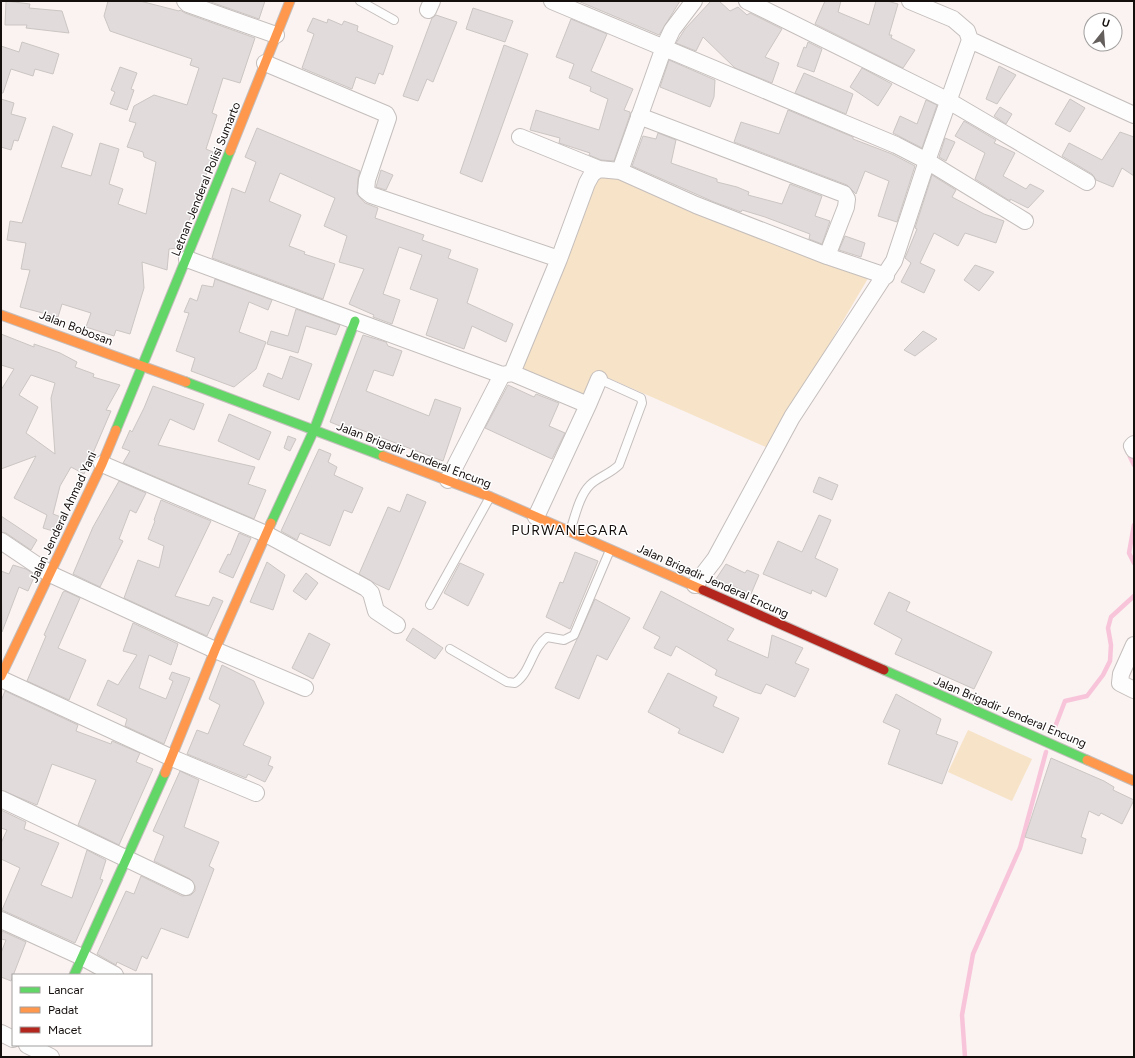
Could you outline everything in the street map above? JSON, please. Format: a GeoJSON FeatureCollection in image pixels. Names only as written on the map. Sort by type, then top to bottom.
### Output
{"type":"FeatureCollection","features":[{"type":"Feature","properties":{"kind":"street"},"geometry":{"type":"LineString","coordinates":[[184,1],[188,4],[276,35]]}},
{"type":"Feature","properties":{"kind":"street","name":"Letnan Jenderal Polisi Sumarto"},"geometry":{"type":"LineString","coordinates":[[143,366],[290,1]]}},
{"type":"Feature","properties":{"kind":"street"},"geometry":{"type":"LineString","coordinates":[[552,1],[896,145],[926,161],[1025,221]]}},
{"type":"Feature","properties":{"kind":"street"},"geometry":{"type":"LineString","coordinates":[[620,171],[664,47],[672,30],[694,1]]}},
{"type":"Feature","properties":{"kind":"street"},"geometry":{"type":"LineString","coordinates":[[747,1],[947,100],[1087,182]]}},
{"type":"Feature","properties":{"kind":"street"},"geometry":{"type":"LineString","coordinates":[[695,585],[715,559],[792,417],[886,276],[896,256],[926,161],[970,40],[967,31],[953,19],[910,1]]}},
{"type":"Feature","properties":{"kind":"street"},"geometry":{"type":"LineString","coordinates":[[970,40],[1134,115]]}},
{"type":"Feature","properties":{"kind":"street"},"geometry":{"type":"LineString","coordinates":[[265,63],[386,114],[388,118],[367,180],[366,191],[371,195],[559,259]]}},
{"type":"Feature","properties":{"kind":"street"},"geometry":{"type":"LineString","coordinates":[[639,116],[844,194],[847,199],[846,207],[827,256]]}},
{"type":"Feature","properties":{"kind":"street"},"geometry":{"type":"LineString","coordinates":[[520,137],[599,169],[620,171],[696,205],[827,256],[886,276]]}},
{"type":"Feature","properties":{"kind":"street"},"geometry":{"type":"LineString","coordinates":[[448,480],[507,374],[559,259],[587,183],[592,174],[599,169]]}},
{"type":"Feature","properties":{"kind":"street"},"geometry":{"type":"LineString","coordinates":[[187,259],[355,321],[507,374],[588,405]]}},
{"type":"Feature","properties":{"kind":"street","name":"Jalan Bobosan"},"geometry":{"type":"LineString","coordinates":[[1,315],[143,366]]}},
{"type":"Feature","properties":{"kind":"street"},"geometry":{"type":"LineString","coordinates":[[74,974],[172,758],[215,650],[314,430],[355,321]]}},
{"type":"Feature","properties":{"kind":"street","name":"Jalan Brigadir Jenderal Encung"},"geometry":{"type":"LineString","coordinates":[[143,366],[490,497],[695,585],[1134,780]]}},
{"type":"Feature","properties":{"kind":"street","name":"Jalan Jenderal Ahmad Yani"},"geometry":{"type":"LineString","coordinates":[[1,678],[4,660],[50,574],[102,464],[143,366]]}},
{"type":"Feature","properties":{"kind":"street"},"geometry":{"type":"LineString","coordinates":[[536,517],[599,379]]}},
{"type":"Feature","properties":{"kind":"street"},"geometry":{"type":"LineString","coordinates":[[1134,444],[1132,446],[1134,450]]}},
{"type":"Feature","properties":{"kind":"street"},"geometry":{"type":"LineString","coordinates":[[102,464],[266,534],[366,588],[371,593],[376,611],[397,625]]}},
{"type":"Feature","properties":{"kind":"street"},"geometry":{"type":"LineString","coordinates":[[1,541],[50,574],[215,650],[305,688]]}},
{"type":"Feature","properties":{"kind":"street"},"geometry":{"type":"LineString","coordinates":[[1134,645],[1121,674],[1120,683],[1134,690]]}},
{"type":"Feature","properties":{"kind":"street"},"geometry":{"type":"LineString","coordinates":[[1,678],[172,758],[256,792]]}},
{"type":"Feature","properties":{"kind":"street"},"geometry":{"type":"LineString","coordinates":[[1,799],[186,887]]}},
{"type":"Feature","properties":{"kind":"street"},"geometry":{"type":"LineString","coordinates":[[1,920],[82,957],[113,974]]}},
{"type":"Feature","properties":{"kind":"street"},"geometry":{"type":"LineString","coordinates":[[1,1033],[12,1038]]}},
{"type":"Feature","properties":{"kind":"lane"},"geometry":{"type":"LineString","coordinates":[[360,1],[394,20]]}},
{"type":"Feature","properties":{"kind":"lane"},"geometry":{"type":"LineString","coordinates":[[570,532],[584,494],[591,484],[612,472],[619,465],[642,401],[641,398],[599,379]]}},
{"type":"Feature","properties":{"kind":"lane"},"geometry":{"type":"LineString","coordinates":[[430,605],[490,497]]}},
{"type":"Feature","properties":{"kind":"lane"},"geometry":{"type":"LineString","coordinates":[[450,649],[506,682],[515,683],[522,678],[540,642],[547,637],[564,640],[574,635],[610,549]]}},
{"type":"Feature","properties":{"kind":"shaded area"},"geometry":{"type":"Polygon","coordinates":[[[603,173],[870,275],[768,448],[597,373],[586,396],[517,367],[581,207],[603,173]]]}},
{"type":"Feature","properties":{"kind":"shaded area"},"geometry":{"type":"Polygon","coordinates":[[[968,730],[1032,759],[1012,801],[948,772],[968,730]]]}},
{"type":"Feature","properties":{"kind":"building"},"geometry":{"type":"Polygon","coordinates":[[[6,1],[30,4],[29,8],[62,11],[69,33],[26,28],[27,25],[5,25],[6,1]]]}},
{"type":"Feature","properties":{"kind":"building"},"geometry":{"type":"Polygon","coordinates":[[[108,1],[140,1],[180,10],[255,38],[240,83],[223,78],[212,113],[217,115],[206,149],[213,152],[202,188],[178,248],[169,249],[167,270],[142,262],[144,288],[130,334],[116,330],[114,336],[86,327],[91,313],[62,304],[58,317],[20,307],[30,270],[21,269],[26,243],[7,240],[10,221],[22,223],[53,126],[73,134],[61,167],[91,176],[100,143],[119,149],[109,184],[123,189],[118,204],[146,214],[156,162],[144,157],[143,152],[127,147],[136,123],[129,121],[134,106],[154,95],[187,105],[199,68],[190,65],[192,59],[110,31],[104,16],[108,1]]]}},
{"type":"Feature","properties":{"kind":"building"},"geometry":{"type":"Polygon","coordinates":[[[208,1],[265,1],[259,19],[208,1]]]}},
{"type":"Feature","properties":{"kind":"building"},"geometry":{"type":"Polygon","coordinates":[[[578,1],[680,1],[659,35],[578,1]]]}},
{"type":"Feature","properties":{"kind":"building"},"geometry":{"type":"Polygon","coordinates":[[[711,1],[719,1],[730,11],[738,7],[747,15],[750,13],[782,29],[765,57],[779,63],[772,83],[735,68],[703,37],[696,51],[676,43],[685,29],[711,1]]]}},
{"type":"Feature","properties":{"kind":"building"},"geometry":{"type":"Polygon","coordinates":[[[825,1],[841,1],[838,12],[869,25],[876,1],[887,1],[898,4],[889,35],[892,35],[891,38],[915,50],[903,68],[815,24],[825,1]]]}},
{"type":"Feature","properties":{"kind":"building"},"geometry":{"type":"Polygon","coordinates":[[[473,8],[513,21],[505,42],[466,29],[473,8]]]}},
{"type":"Feature","properties":{"kind":"building"},"geometry":{"type":"Polygon","coordinates":[[[436,15],[457,22],[433,82],[427,79],[418,101],[403,96],[432,18],[436,15]]]}},
{"type":"Feature","properties":{"kind":"building"},"geometry":{"type":"Polygon","coordinates":[[[313,18],[327,23],[328,19],[342,25],[344,21],[358,26],[357,31],[393,46],[383,75],[379,73],[375,84],[356,77],[352,89],[302,68],[314,34],[307,31],[313,18]]]}},
{"type":"Feature","properties":{"kind":"building"},"geometry":{"type":"Polygon","coordinates":[[[571,19],[607,34],[591,71],[633,89],[624,110],[630,112],[630,115],[614,161],[601,160],[589,155],[590,153],[559,143],[560,138],[530,130],[536,110],[599,130],[608,99],[590,91],[591,87],[569,78],[574,64],[556,57],[571,19]]]}},
{"type":"Feature","properties":{"kind":"building"},"geometry":{"type":"Polygon","coordinates":[[[22,42],[59,54],[53,74],[35,69],[33,76],[11,69],[3,93],[1,93],[1,46],[19,52],[22,42]]]}},
{"type":"Feature","properties":{"kind":"building"},"geometry":{"type":"Polygon","coordinates":[[[808,42],[822,49],[814,72],[797,66],[804,47],[806,48],[808,42]]]}},
{"type":"Feature","properties":{"kind":"building"},"geometry":{"type":"Polygon","coordinates":[[[504,45],[528,54],[482,182],[460,173],[504,45]]]}},
{"type":"Feature","properties":{"kind":"building"},"geometry":{"type":"Polygon","coordinates":[[[669,60],[715,80],[714,97],[710,107],[660,87],[669,60]]]}},
{"type":"Feature","properties":{"kind":"building"},"geometry":{"type":"Polygon","coordinates":[[[999,66],[1016,75],[997,104],[986,99],[999,66]]]}},
{"type":"Feature","properties":{"kind":"building"},"geometry":{"type":"Polygon","coordinates":[[[120,67],[137,73],[131,89],[134,90],[127,110],[110,104],[115,92],[111,90],[120,67]]]}},
{"type":"Feature","properties":{"kind":"building"},"geometry":{"type":"Polygon","coordinates":[[[862,68],[892,84],[878,106],[850,87],[862,68]]]}},
{"type":"Feature","properties":{"kind":"building"},"geometry":{"type":"Polygon","coordinates":[[[804,73],[853,94],[846,114],[795,93],[804,73]]]}},
{"type":"Feature","properties":{"kind":"building"},"geometry":{"type":"Polygon","coordinates":[[[1,99],[14,103],[11,114],[26,118],[18,141],[14,140],[11,150],[1,147],[1,99]]]}},
{"type":"Feature","properties":{"kind":"building"},"geometry":{"type":"Polygon","coordinates":[[[1070,99],[1085,108],[1070,132],[1055,124],[1070,99]]]}},
{"type":"Feature","properties":{"kind":"building"},"geometry":{"type":"Polygon","coordinates":[[[926,100],[937,105],[922,148],[893,133],[900,116],[917,124],[926,100]]]}},
{"type":"Feature","properties":{"kind":"building"},"geometry":{"type":"Polygon","coordinates":[[[1000,107],[1012,114],[1006,124],[994,116],[1000,107]]]}},
{"type":"Feature","properties":{"kind":"building"},"geometry":{"type":"Polygon","coordinates":[[[788,110],[853,137],[853,139],[892,154],[915,166],[897,222],[878,216],[889,181],[865,171],[856,194],[847,185],[734,142],[741,122],[779,134],[788,110]]]}},
{"type":"Feature","properties":{"kind":"building"},"geometry":{"type":"Polygon","coordinates":[[[964,121],[996,140],[994,143],[1015,153],[1003,176],[1026,189],[1030,184],[1044,191],[1028,208],[1010,199],[1010,201],[975,179],[985,153],[955,136],[964,121]]]}},
{"type":"Feature","properties":{"kind":"building"},"geometry":{"type":"Polygon","coordinates":[[[257,128],[360,171],[357,194],[365,203],[378,208],[375,218],[424,235],[422,240],[451,250],[448,258],[478,269],[467,303],[513,324],[506,342],[472,326],[464,349],[426,335],[438,299],[410,289],[422,255],[399,247],[383,294],[400,300],[392,324],[373,317],[374,315],[349,304],[364,269],[339,262],[347,236],[324,226],[335,198],[280,173],[269,201],[301,215],[289,246],[305,252],[304,254],[335,264],[323,299],[212,258],[232,188],[245,193],[256,162],[245,157],[257,128]]]}},
{"type":"Feature","properties":{"kind":"building"},"geometry":{"type":"Polygon","coordinates":[[[1120,132],[1134,137],[1134,176],[1122,168],[1113,187],[1096,180],[1092,174],[1062,156],[1069,143],[1102,160],[1120,132]]]}},
{"type":"Feature","properties":{"kind":"building"},"geometry":{"type":"Polygon","coordinates":[[[658,133],[676,140],[671,163],[717,179],[717,182],[737,187],[749,192],[748,195],[782,204],[790,184],[822,196],[815,216],[830,221],[822,244],[809,239],[810,234],[765,217],[742,210],[741,212],[714,202],[632,166],[643,136],[656,139],[658,133]]]}},
{"type":"Feature","properties":{"kind":"building"},"geometry":{"type":"Polygon","coordinates":[[[945,138],[955,142],[946,161],[939,157],[945,138]]]}},
{"type":"Feature","properties":{"kind":"building"},"geometry":{"type":"Polygon","coordinates":[[[381,170],[393,175],[386,190],[376,187],[381,170]]]}},
{"type":"Feature","properties":{"kind":"building"},"geometry":{"type":"Polygon","coordinates":[[[932,175],[956,190],[952,197],[984,214],[1004,221],[996,243],[965,233],[958,246],[934,233],[920,263],[935,270],[924,293],[901,282],[911,263],[905,258],[917,229],[915,228],[932,175]]]}},
{"type":"Feature","properties":{"kind":"building"},"geometry":{"type":"Polygon","coordinates":[[[845,236],[865,243],[861,257],[839,250],[845,236]]]}},
{"type":"Feature","properties":{"kind":"building"},"geometry":{"type":"Polygon","coordinates":[[[975,265],[994,272],[979,291],[964,280],[975,265]]]}},
{"type":"Feature","properties":{"kind":"building"},"geometry":{"type":"Polygon","coordinates":[[[215,279],[272,300],[268,310],[249,302],[239,332],[266,342],[256,369],[234,387],[191,371],[195,358],[176,351],[189,313],[184,312],[190,298],[197,301],[202,285],[213,287],[215,279]]]}},
{"type":"Feature","properties":{"kind":"building"},"geometry":{"type":"Polygon","coordinates":[[[296,309],[340,325],[336,335],[306,326],[298,353],[267,344],[271,331],[288,336],[296,309]]]}},
{"type":"Feature","properties":{"kind":"building"},"geometry":{"type":"Polygon","coordinates":[[[923,331],[937,339],[915,356],[904,350],[923,331]]]}},
{"type":"Feature","properties":{"kind":"building"},"geometry":{"type":"Polygon","coordinates":[[[1,334],[34,347],[34,344],[60,353],[77,362],[75,367],[94,374],[93,377],[120,385],[106,410],[111,411],[84,474],[71,467],[60,486],[53,514],[61,517],[56,532],[43,528],[47,515],[14,498],[36,456],[1,469],[1,390],[14,369],[1,365],[1,334]],[[31,375],[19,395],[38,407],[26,433],[55,454],[51,398],[55,383],[31,375]]]}},
{"type":"Feature","properties":{"kind":"building"},"geometry":{"type":"Polygon","coordinates":[[[363,335],[386,342],[388,346],[402,351],[393,376],[374,370],[366,391],[429,416],[435,399],[461,408],[443,461],[351,426],[350,430],[330,422],[363,335]]]}},
{"type":"Feature","properties":{"kind":"building"},"geometry":{"type":"Polygon","coordinates":[[[290,356],[312,364],[299,400],[263,386],[268,373],[282,379],[290,356]]]}},
{"type":"Feature","properties":{"kind":"building"},"geometry":{"type":"Polygon","coordinates":[[[508,385],[534,397],[536,394],[559,403],[549,426],[565,433],[552,459],[485,428],[508,385]]]}},
{"type":"Feature","properties":{"kind":"building"},"geometry":{"type":"Polygon","coordinates":[[[153,386],[204,404],[194,430],[170,419],[158,445],[255,467],[248,484],[266,490],[254,519],[123,463],[130,451],[122,448],[130,430],[132,432],[144,408],[153,386]]]}},
{"type":"Feature","properties":{"kind":"building"},"geometry":{"type":"Polygon","coordinates":[[[229,414],[271,432],[259,460],[218,441],[229,414]]]}},
{"type":"Feature","properties":{"kind":"building"},"geometry":{"type":"Polygon","coordinates":[[[288,436],[296,439],[290,451],[284,448],[288,436]]]}},
{"type":"Feature","properties":{"kind":"building"},"geometry":{"type":"Polygon","coordinates":[[[319,449],[331,454],[328,462],[337,467],[334,475],[363,488],[352,513],[344,510],[330,546],[300,533],[297,540],[281,531],[319,449]]]}},
{"type":"Feature","properties":{"kind":"building"},"geometry":{"type":"Polygon","coordinates":[[[819,477],[838,485],[832,500],[813,492],[819,477]]]}},
{"type":"Feature","properties":{"kind":"building"},"geometry":{"type":"Polygon","coordinates":[[[119,481],[146,493],[136,513],[130,510],[119,539],[123,541],[100,587],[73,574],[93,527],[119,481]]]}},
{"type":"Feature","properties":{"kind":"building"},"geometry":{"type":"Polygon","coordinates":[[[407,494],[426,502],[389,590],[359,574],[388,507],[400,512],[407,494]]]}},
{"type":"Feature","properties":{"kind":"building"},"geometry":{"type":"Polygon","coordinates":[[[161,500],[211,521],[175,596],[209,606],[213,597],[223,601],[207,636],[124,598],[138,560],[159,568],[164,546],[148,539],[161,500]]]}},
{"type":"Feature","properties":{"kind":"building"},"geometry":{"type":"Polygon","coordinates":[[[819,515],[831,520],[815,558],[838,569],[826,597],[812,590],[811,594],[763,574],[778,541],[802,552],[819,515]]]}},
{"type":"Feature","properties":{"kind":"building"},"geometry":{"type":"Polygon","coordinates":[[[1,516],[37,540],[31,550],[6,533],[1,532],[1,516]]]}},
{"type":"Feature","properties":{"kind":"building"},"geometry":{"type":"Polygon","coordinates":[[[239,533],[251,538],[233,578],[219,572],[228,554],[230,555],[239,533]]]}},
{"type":"Feature","properties":{"kind":"building"},"geometry":{"type":"Polygon","coordinates":[[[575,552],[598,561],[570,629],[546,617],[560,582],[563,583],[575,552]]]}},
{"type":"Feature","properties":{"kind":"building"},"geometry":{"type":"Polygon","coordinates":[[[267,562],[285,575],[273,610],[250,602],[267,562]]]}},
{"type":"Feature","properties":{"kind":"building"},"geometry":{"type":"Polygon","coordinates":[[[460,563],[484,574],[468,606],[444,593],[460,563]]]}},
{"type":"Feature","properties":{"kind":"building"},"geometry":{"type":"Polygon","coordinates":[[[726,564],[745,573],[747,570],[759,575],[751,594],[726,583],[726,587],[714,582],[726,564]]]}},
{"type":"Feature","properties":{"kind":"building"},"geometry":{"type":"Polygon","coordinates":[[[13,565],[26,569],[35,575],[28,591],[19,587],[2,632],[1,571],[9,574],[13,565]]]}},
{"type":"Feature","properties":{"kind":"building"},"geometry":{"type":"Polygon","coordinates":[[[306,573],[318,583],[306,600],[293,591],[306,573]]]}},
{"type":"Feature","properties":{"kind":"building"},"geometry":{"type":"Polygon","coordinates":[[[65,591],[80,598],[58,648],[86,660],[69,700],[27,681],[46,636],[44,635],[63,592],[65,591]]]}},
{"type":"Feature","properties":{"kind":"building"},"geometry":{"type":"Polygon","coordinates":[[[661,591],[734,629],[727,640],[768,658],[772,635],[803,648],[795,663],[809,669],[795,697],[766,684],[761,694],[754,692],[715,675],[717,670],[676,646],[671,656],[654,648],[660,637],[643,628],[661,591]]]}},
{"type":"Feature","properties":{"kind":"building"},"geometry":{"type":"Polygon","coordinates":[[[889,592],[910,602],[906,611],[992,652],[974,689],[895,654],[902,639],[874,624],[889,592]]]}},
{"type":"Feature","properties":{"kind":"building"},"geometry":{"type":"Polygon","coordinates":[[[595,599],[630,618],[607,660],[597,655],[579,699],[555,688],[595,599]]]}},
{"type":"Feature","properties":{"kind":"building"},"geometry":{"type":"Polygon","coordinates":[[[133,623],[178,644],[171,665],[149,655],[139,688],[166,699],[173,681],[169,679],[172,672],[190,678],[164,744],[125,726],[127,719],[97,705],[108,680],[118,685],[137,655],[123,651],[133,623]]]}},
{"type":"Feature","properties":{"kind":"building"},"geometry":{"type":"Polygon","coordinates":[[[413,628],[443,648],[435,659],[406,640],[413,628]]]}},
{"type":"Feature","properties":{"kind":"building"},"geometry":{"type":"Polygon","coordinates":[[[309,633],[330,644],[313,679],[292,668],[309,633]]]}},
{"type":"Feature","properties":{"kind":"building"},"geometry":{"type":"Polygon","coordinates":[[[222,665],[254,681],[264,703],[243,745],[271,757],[268,765],[273,767],[265,782],[248,774],[246,778],[187,754],[197,730],[208,734],[220,705],[209,699],[222,665]]]}},
{"type":"Feature","properties":{"kind":"building"},"geometry":{"type":"Polygon","coordinates":[[[668,673],[717,697],[713,706],[739,718],[723,753],[678,733],[680,729],[648,712],[668,673]]]}},
{"type":"Feature","properties":{"kind":"building"},"geometry":{"type":"Polygon","coordinates":[[[5,691],[78,725],[76,731],[111,744],[112,741],[140,753],[136,762],[153,769],[119,845],[78,825],[96,780],[52,764],[37,805],[1,790],[1,701],[5,691]]]}},
{"type":"Feature","properties":{"kind":"building"},"geometry":{"type":"Polygon","coordinates":[[[896,694],[941,719],[936,734],[958,742],[942,784],[888,764],[900,730],[883,722],[896,694]]]}},
{"type":"Feature","properties":{"kind":"building"},"geometry":{"type":"Polygon","coordinates":[[[1051,758],[1104,781],[1114,787],[1113,790],[1134,800],[1122,824],[1101,813],[1099,816],[1089,811],[1081,837],[1086,839],[1082,854],[1025,837],[1051,758]]]}},
{"type":"Feature","properties":{"kind":"building"},"geometry":{"type":"Polygon","coordinates":[[[180,771],[199,780],[184,827],[219,842],[209,866],[214,869],[188,938],[161,928],[147,959],[142,956],[136,971],[117,962],[116,965],[97,954],[126,891],[134,894],[141,876],[182,896],[191,895],[195,891],[195,886],[190,879],[154,861],[164,836],[153,831],[180,771]]]}},
{"type":"Feature","properties":{"kind":"building"},"geometry":{"type":"Polygon","coordinates":[[[1,810],[26,822],[24,829],[59,843],[41,885],[72,898],[87,850],[106,860],[100,879],[103,880],[75,943],[2,910],[20,868],[1,859],[1,843],[7,830],[1,828],[1,810]]]}},
{"type":"Feature","properties":{"kind":"building"},"geometry":{"type":"Polygon","coordinates":[[[2,931],[26,942],[14,974],[12,974],[11,981],[1,977],[1,953],[6,940],[1,939],[2,931]]]}},
{"type":"Feature","properties":{"kind":"waterway"},"geometry":{"type":"LineString","coordinates":[[1130,452],[1130,457],[1134,465]]}},
{"type":"Feature","properties":{"kind":"waterway"},"geometry":{"type":"LineString","coordinates":[[1134,525],[1129,553],[1134,563]]}},
{"type":"Feature","properties":{"kind":"waterway"},"geometry":{"type":"LineString","coordinates":[[1055,727],[1065,701],[1087,696],[1103,675],[1110,661],[1111,645],[1108,628],[1111,617],[1134,596]]}},
{"type":"Feature","properties":{"kind":"waterway"},"geometry":{"type":"LineString","coordinates":[[965,1057],[962,1015],[973,954],[1020,848],[1046,752]]}},
{"type":"Feature","properties":{"kind":"traffic: fast"},"geometry":{"type":"LineString","coordinates":[[116,430],[230,151]]}},
{"type":"Feature","properties":{"kind":"traffic: fast"},"geometry":{"type":"LineString","coordinates":[[271,523],[314,430],[355,321]]}},
{"type":"Feature","properties":{"kind":"traffic: fast"},"geometry":{"type":"LineString","coordinates":[[186,382],[383,456]]}},
{"type":"Feature","properties":{"kind":"traffic: fast"},"geometry":{"type":"LineString","coordinates":[[884,670],[1087,760]]}},
{"type":"Feature","properties":{"kind":"traffic: fast"},"geometry":{"type":"LineString","coordinates":[[74,974],[165,773]]}},
{"type":"Feature","properties":{"kind":"traffic: slow"},"geometry":{"type":"LineString","coordinates":[[230,151],[290,1]]}},
{"type":"Feature","properties":{"kind":"traffic: slow"},"geometry":{"type":"LineString","coordinates":[[1,315],[186,382]]}},
{"type":"Feature","properties":{"kind":"traffic: slow"},"geometry":{"type":"LineString","coordinates":[[1,676],[102,464],[116,430]]}},
{"type":"Feature","properties":{"kind":"traffic: slow"},"geometry":{"type":"LineString","coordinates":[[383,456],[491,497],[703,590]]}},
{"type":"Feature","properties":{"kind":"traffic: slow"},"geometry":{"type":"LineString","coordinates":[[165,773],[215,650],[271,523]]}},
{"type":"Feature","properties":{"kind":"traffic: slow"},"geometry":{"type":"LineString","coordinates":[[1087,760],[1134,781]]}},
{"type":"Feature","properties":{"kind":"traffic: jam"},"geometry":{"type":"LineString","coordinates":[[703,590],[884,670]]}},
{"type":"Feature","properties":{"kind":"district","name":"PURWANEGARA"},"geometry":{"type":"Point","coordinates":[570,530]}}]}
